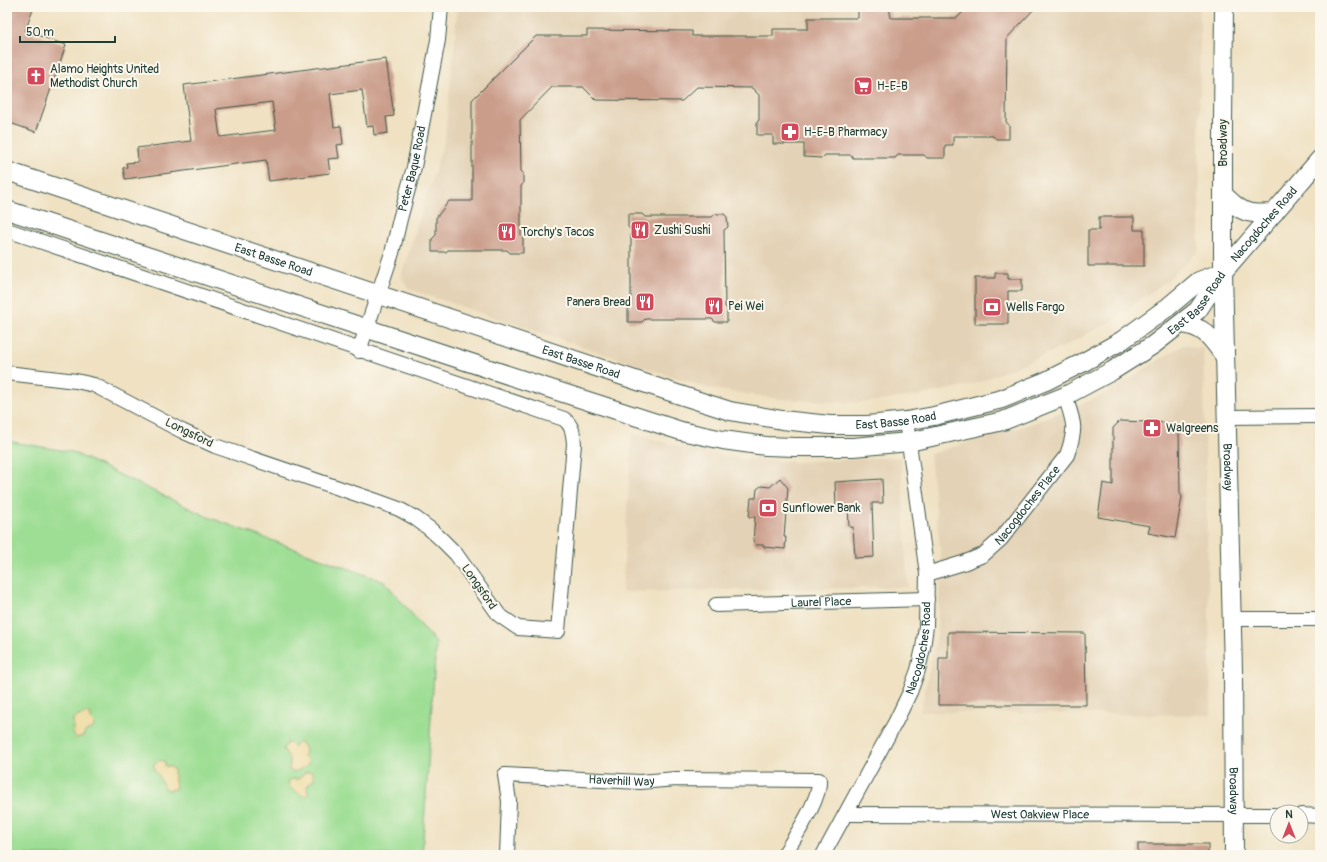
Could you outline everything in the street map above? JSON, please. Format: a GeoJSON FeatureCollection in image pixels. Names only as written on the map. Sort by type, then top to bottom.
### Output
{"type":"FeatureCollection","features":[{"type":"Feature","properties":{"kind":"main road","name":"Broadway"},"geometry":{"type":"LineString","coordinates":[[1224,7],[1223,194],[1226,417],[1232,619],[1234,855]]}},
{"type":"Feature","properties":{"kind":"main road","name":"Nacogdoches Road"},"geometry":{"type":"LineString","coordinates":[[1224,272],[1320,159]]}},
{"type":"Feature","properties":{"kind":"main road","name":"East Basse Road"},"geometry":{"type":"LineString","coordinates":[[7,171],[677,394],[730,410],[782,420],[830,425],[868,425],[906,421],[1002,399],[1046,381],[1121,341],[1168,307],[1199,281],[1224,272]]}},
{"type":"Feature","properties":{"kind":"main road"},"geometry":{"type":"LineString","coordinates":[[1223,194],[1235,206],[1247,212],[1258,214],[1274,213]]}},
{"type":"Feature","properties":{"kind":"main road","name":"East Basse Road"},"geometry":{"type":"LineString","coordinates":[[7,210],[681,431],[723,440],[766,446],[853,447],[909,442],[1003,421],[1065,396],[1112,371],[1153,345],[1198,310],[1224,272]]}},
{"type":"Feature","properties":{"kind":"main road"},"geometry":{"type":"LineString","coordinates":[[1181,324],[1200,329],[1210,336],[1225,356]]}},
{"type":"Feature","properties":{"kind":"street","name":"Peter Baque Road"},"geometry":{"type":"LineString","coordinates":[[367,328],[392,253],[414,167],[438,40],[441,7]]}},
{"type":"Feature","properties":{"kind":"street","name":"Longsford"},"geometry":{"type":"LineString","coordinates":[[7,230],[359,351],[555,415],[569,423],[572,429],[574,444],[558,631],[518,628],[499,615],[456,554],[444,541],[425,525],[399,509],[215,446],[94,385],[76,381],[7,373]]}},
{"type":"Feature","properties":{"kind":"street"},"geometry":{"type":"LineString","coordinates":[[359,351],[367,328]]}},
{"type":"Feature","properties":{"kind":"street","name":"Nacogdoches Place"},"geometry":{"type":"LineString","coordinates":[[928,574],[963,563],[983,554],[1001,539],[1067,455],[1073,438],[1073,420],[1065,396]]}},
{"type":"Feature","properties":{"kind":"street"},"geometry":{"type":"LineString","coordinates":[[1226,417],[1320,416]]}},
{"type":"Feature","properties":{"kind":"street","name":"Nacogdoches Road"},"geometry":{"type":"LineString","coordinates":[[823,855],[910,692],[918,670],[923,648],[926,626],[928,574],[906,421]]}},
{"type":"Feature","properties":{"kind":"street","name":"Laurel Place"},"geometry":{"type":"LineString","coordinates":[[716,605],[926,599]]}},
{"type":"Feature","properties":{"kind":"street"},"geometry":{"type":"LineString","coordinates":[[1232,619],[1320,619]]}},
{"type":"Feature","properties":{"kind":"street","name":"Haverhill Way"},"geometry":{"type":"LineString","coordinates":[[507,855],[509,801],[505,775],[640,782],[676,780],[819,780],[818,792],[784,855]]}},
{"type":"Feature","properties":{"kind":"street","name":"West Oakview Place"},"geometry":{"type":"LineString","coordinates":[[846,814],[1269,815]]}},
{"type":"Feature","properties":{"kind":"street"},"geometry":{"type":"LineString","coordinates":[[1309,815],[1320,816]]}},
{"type":"Feature","properties":{"kind":"shaded area"},"geometry":{"type":"Polygon","coordinates":[[[458,7],[1200,7],[1199,250],[1169,279],[1112,321],[1059,349],[974,384],[922,395],[859,403],[780,399],[707,388],[409,289],[401,277],[445,138],[458,7]]]}},
{"type":"Feature","properties":{"kind":"shaded area"},"geometry":{"type":"Polygon","coordinates":[[[1183,345],[1203,349],[1211,715],[920,712],[937,635],[941,558],[930,454],[1033,423],[1105,394],[1183,345]]]}},
{"type":"Feature","properties":{"kind":"shaded area"},"geometry":{"type":"Polygon","coordinates":[[[632,433],[685,448],[741,459],[798,462],[901,457],[908,587],[622,592],[632,433]]]}},
{"type":"Feature","properties":{"kind":"green space"},"geometry":{"type":"Polygon","coordinates":[[[7,441],[72,452],[208,517],[385,582],[436,643],[422,855],[7,855],[7,441]]]}},
{"type":"Feature","properties":{"kind":"sand"},"geometry":{"type":"Polygon","coordinates":[[[85,713],[91,715],[91,720],[94,723],[94,726],[92,729],[86,731],[83,736],[76,738],[73,734],[73,719],[85,713]]]}},
{"type":"Feature","properties":{"kind":"sand"},"geometry":{"type":"Polygon","coordinates":[[[298,742],[304,745],[306,751],[304,756],[309,761],[305,767],[293,772],[289,770],[290,761],[283,749],[287,743],[291,743],[294,747],[298,742]]]}},
{"type":"Feature","properties":{"kind":"sand"},"geometry":{"type":"Polygon","coordinates":[[[161,760],[165,762],[165,766],[171,767],[174,770],[176,785],[175,789],[169,790],[164,788],[154,769],[154,763],[161,760]]]}},
{"type":"Feature","properties":{"kind":"sand"},"geometry":{"type":"Polygon","coordinates":[[[309,771],[312,772],[314,779],[307,786],[307,795],[303,796],[290,788],[288,782],[292,779],[299,779],[304,773],[309,771]]]}},
{"type":"Feature","properties":{"kind":"building","name":"Alamo Heights United Methodist Church"},"geometry":{"type":"Polygon","coordinates":[[[7,7],[34,7],[25,31],[66,45],[36,132],[7,122],[7,7]]]}},
{"type":"Feature","properties":{"kind":"building"},"geometry":{"type":"Polygon","coordinates":[[[889,7],[891,18],[957,18],[968,7],[1036,7],[1007,38],[1006,122],[1009,125],[1009,139],[996,139],[993,136],[953,136],[953,145],[945,145],[945,158],[927,158],[924,155],[898,155],[895,158],[853,158],[851,155],[825,155],[822,158],[804,157],[804,144],[773,144],[773,135],[757,135],[757,122],[759,120],[759,95],[752,88],[697,87],[682,101],[596,100],[583,87],[552,87],[520,120],[521,171],[523,173],[523,184],[521,186],[521,236],[523,238],[523,253],[510,253],[507,250],[448,250],[446,252],[432,252],[432,239],[436,235],[436,218],[449,201],[472,201],[472,100],[536,36],[587,36],[587,30],[692,31],[692,36],[773,36],[773,29],[808,29],[808,18],[858,18],[858,8],[889,7]]]}},
{"type":"Feature","properties":{"kind":"building"},"geometry":{"type":"Polygon","coordinates":[[[386,59],[394,116],[386,117],[388,133],[374,135],[373,126],[367,127],[362,90],[330,94],[334,127],[341,126],[343,144],[337,145],[339,158],[328,159],[330,173],[269,181],[266,160],[125,179],[123,168],[127,167],[126,163],[138,162],[137,148],[191,141],[184,85],[386,59]],[[272,102],[216,109],[220,137],[276,130],[272,102]]]}},
{"type":"Feature","properties":{"kind":"building"},"geometry":{"type":"Polygon","coordinates":[[[628,214],[642,214],[645,217],[712,217],[715,214],[724,214],[727,217],[728,227],[724,230],[725,307],[727,308],[727,322],[715,322],[712,319],[645,319],[642,322],[628,322],[628,309],[631,306],[631,230],[628,227],[628,214]]]}},
{"type":"Feature","properties":{"kind":"building"},"geometry":{"type":"Polygon","coordinates":[[[1099,217],[1134,217],[1134,230],[1144,230],[1144,266],[1088,266],[1088,230],[1099,230],[1099,217]]]}},
{"type":"Feature","properties":{"kind":"building","name":"Wells Fargo"},"geometry":{"type":"Polygon","coordinates":[[[995,273],[1008,273],[1008,279],[1022,279],[1022,291],[1008,291],[1008,324],[975,324],[975,278],[995,278],[995,273]]]}},
{"type":"Feature","properties":{"kind":"building","name":"Walgreens"},"geometry":{"type":"Polygon","coordinates":[[[1120,421],[1172,423],[1179,429],[1180,493],[1182,497],[1175,538],[1148,533],[1150,526],[1098,517],[1103,483],[1113,485],[1113,428],[1120,421]]]}},
{"type":"Feature","properties":{"kind":"building","name":"Sunflower Bank"},"geometry":{"type":"Polygon","coordinates":[[[780,478],[788,488],[784,537],[786,537],[785,549],[756,545],[753,541],[755,517],[749,517],[751,498],[756,498],[757,489],[761,486],[770,487],[780,478]]]}},
{"type":"Feature","properties":{"kind":"building"},"geometry":{"type":"Polygon","coordinates":[[[882,479],[883,503],[872,503],[874,557],[855,558],[853,527],[849,527],[848,505],[836,506],[835,482],[882,479]]]}},
{"type":"Feature","properties":{"kind":"building"},"geometry":{"type":"Polygon","coordinates":[[[948,632],[1085,633],[1086,705],[938,705],[939,658],[948,658],[948,632]]]}},
{"type":"Feature","properties":{"kind":"building"},"geometry":{"type":"Polygon","coordinates":[[[1138,844],[1208,844],[1208,855],[1138,855],[1138,844]]]}},
{"type":"Feature","properties":{"kind":"place","name":"Alamo Heights United Methodist Church"},"geometry":{"type":"Point","coordinates":[36,76]}},
{"type":"Feature","properties":{"kind":"place","name":"H-E-B"},"geometry":{"type":"Point","coordinates":[863,86]}},
{"type":"Feature","properties":{"kind":"place","name":"H-E-B Pharmacy"},"geometry":{"type":"Point","coordinates":[790,132]}},
{"type":"Feature","properties":{"kind":"place","name":"Zushi Sushi"},"geometry":{"type":"Point","coordinates":[640,230]}},
{"type":"Feature","properties":{"kind":"place","name":"Torchy's Tacos"},"geometry":{"type":"Point","coordinates":[507,232]}},
{"type":"Feature","properties":{"kind":"place","name":"Panera Bread"},"geometry":{"type":"Point","coordinates":[645,302]}},
{"type":"Feature","properties":{"kind":"place","name":"Pei Wei"},"geometry":{"type":"Point","coordinates":[714,306]}},
{"type":"Feature","properties":{"kind":"place","name":"Wells Fargo"},"geometry":{"type":"Point","coordinates":[992,307]}},
{"type":"Feature","properties":{"kind":"place","name":"Walgreens"},"geometry":{"type":"Point","coordinates":[1152,428]}},
{"type":"Feature","properties":{"kind":"place","name":"Sunflower Bank"},"geometry":{"type":"Point","coordinates":[768,508]}}]}
